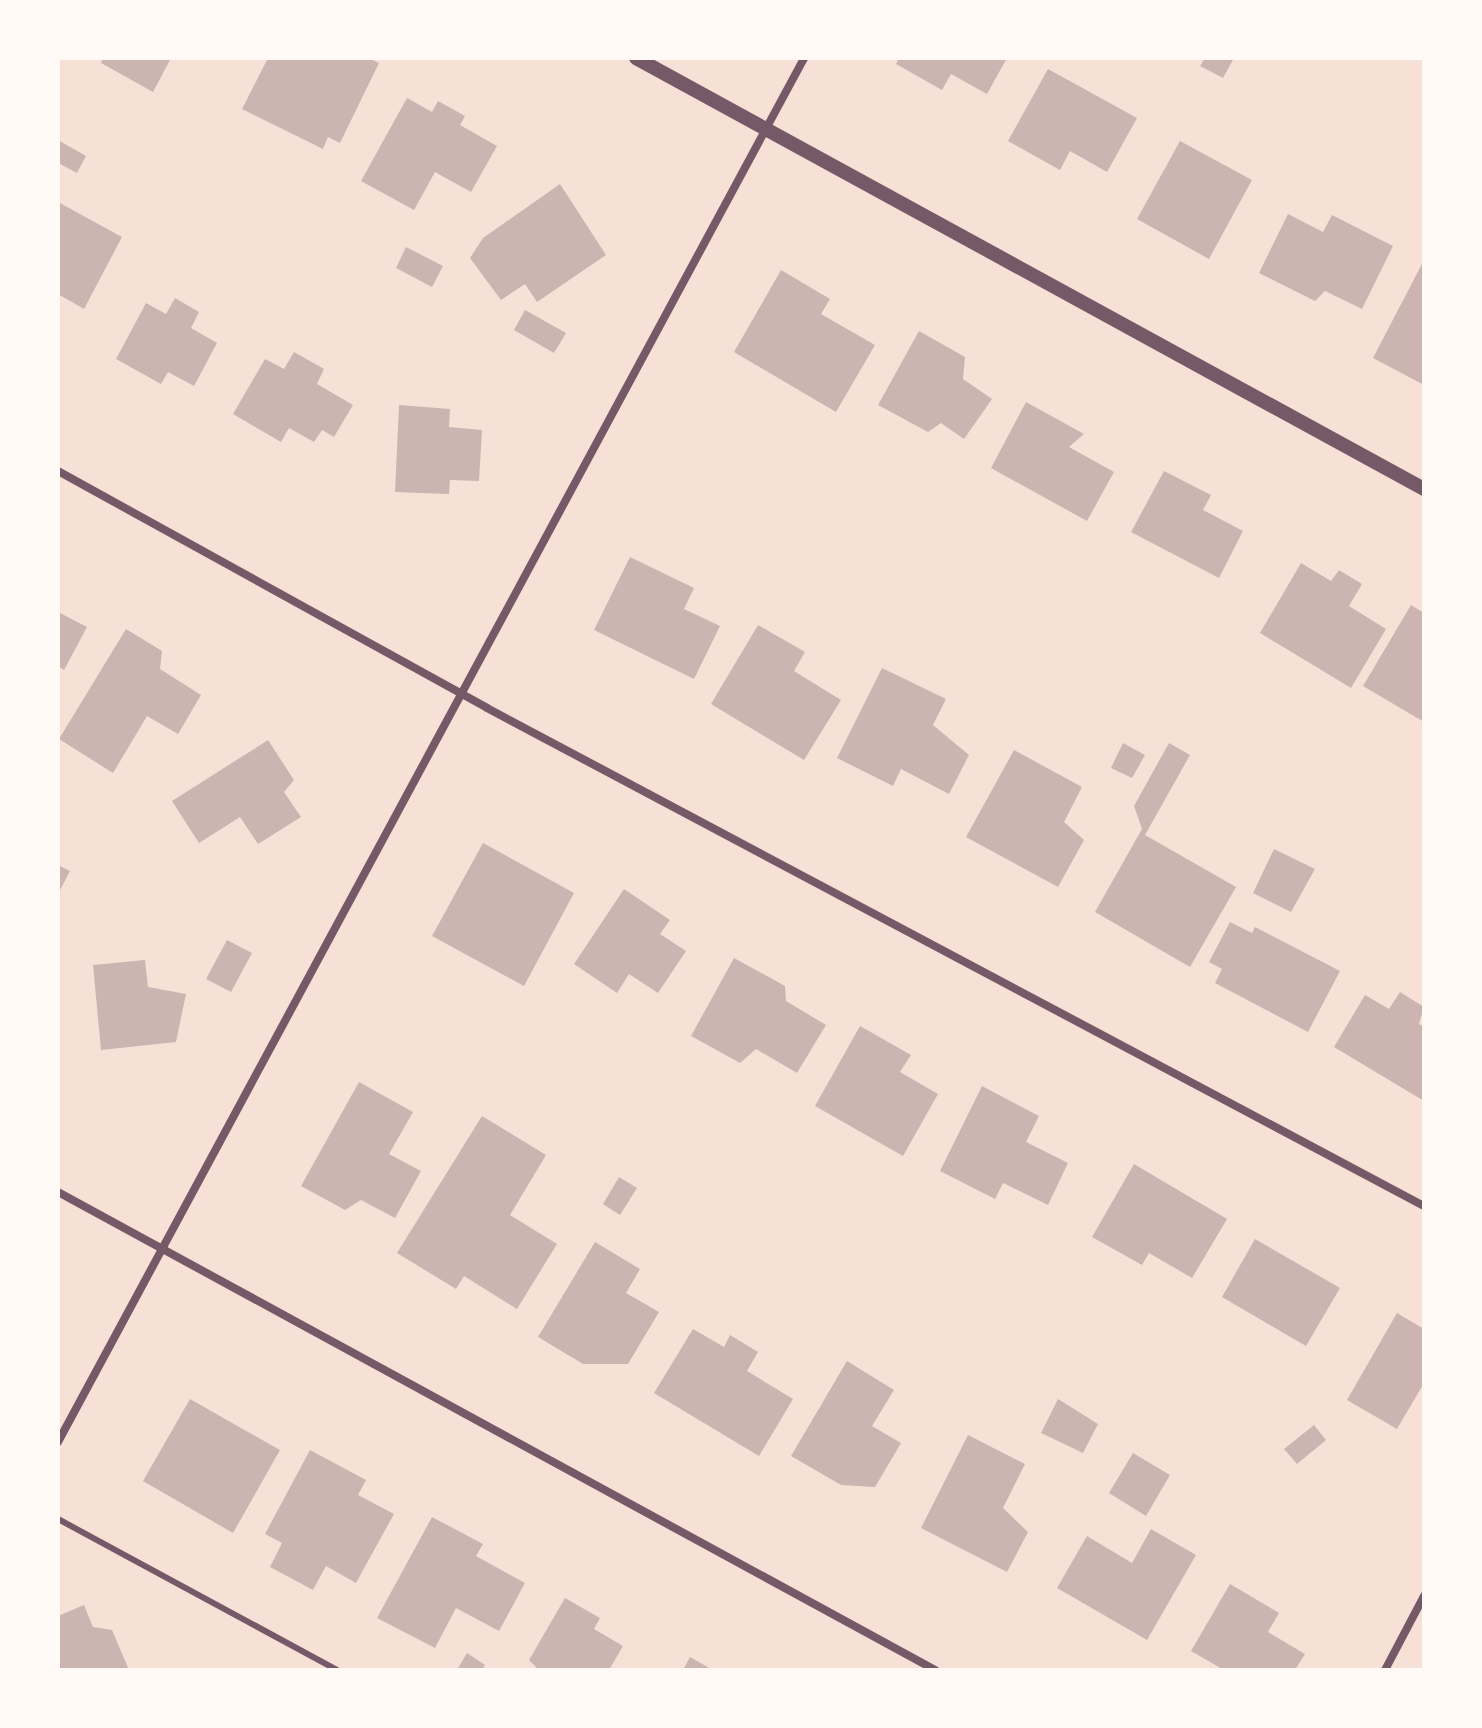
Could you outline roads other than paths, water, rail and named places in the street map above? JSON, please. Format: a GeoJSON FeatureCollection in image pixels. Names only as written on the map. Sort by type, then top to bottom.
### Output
{"type":"FeatureCollection","features":[{"type":"Feature","properties":{"kind":"street"},"geometry":{"type":"LineString","coordinates":[[636,58],[1424,489]]}},
{"type":"Feature","properties":{"kind":"street"},"geometry":{"type":"LineString","coordinates":[[58,1442],[804,58]]}},
{"type":"Feature","properties":{"kind":"street"},"geometry":{"type":"LineString","coordinates":[[58,471],[463,695],[1424,1206]]}},
{"type":"Feature","properties":{"kind":"street"},"geometry":{"type":"LineString","coordinates":[[58,1192],[935,1670]]}},
{"type":"Feature","properties":{"kind":"street"},"geometry":{"type":"LineString","coordinates":[[1385,1670],[1421,1611],[1424,1596]]}},
{"type":"Feature","properties":{"kind":"lane"},"geometry":{"type":"LineString","coordinates":[[58,1519],[337,1670]]}}]}
